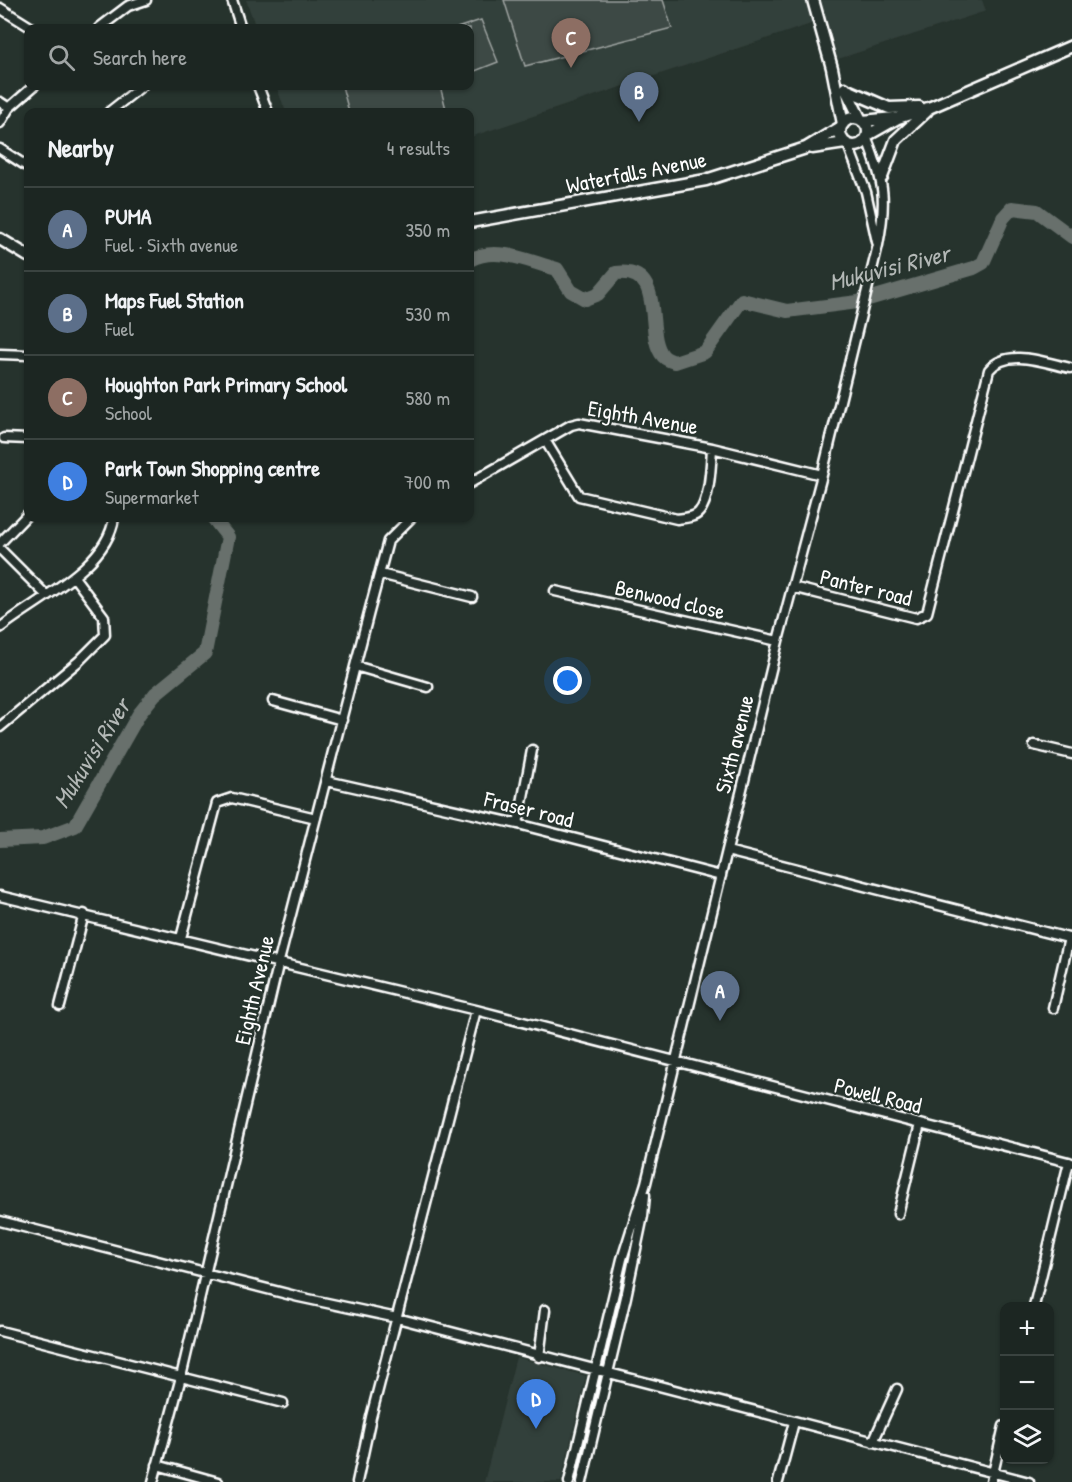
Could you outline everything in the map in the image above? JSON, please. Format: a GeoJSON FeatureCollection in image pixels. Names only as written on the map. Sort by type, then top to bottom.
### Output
{"type":"FeatureCollection","features":[{"type":"Feature","properties":{"kind":"main road"},"geometry":{"type":"LineString","coordinates":[[813,0],[832,68],[842,125],[841,135],[847,144],[857,146],[897,118]]}},
{"type":"Feature","properties":{"kind":"main road"},"geometry":{"type":"LineString","coordinates":[[842,125],[851,119],[862,121],[897,118],[932,107],[1072,46]]}},
{"type":"Feature","properties":{"kind":"main road"},"geometry":{"type":"LineString","coordinates":[[832,68],[862,121],[867,137]]}},
{"type":"Feature","properties":{"kind":"main road"},"geometry":{"type":"LineString","coordinates":[[845,88],[889,108],[932,107]]}},
{"type":"Feature","properties":{"kind":"main road"},"geometry":{"type":"LineString","coordinates":[[882,177],[896,140],[932,107]]}},
{"type":"Feature","properties":{"kind":"main road","name":"Waterfalls Avenue"},"geometry":{"type":"LineString","coordinates":[[806,148],[842,125]]}},
{"type":"Feature","properties":{"kind":"main road","name":"Waterfalls Avenue"},"geometry":{"type":"LineString","coordinates":[[474,221],[706,180],[806,148],[847,144]]}},
{"type":"Feature","properties":{"kind":"main road"},"geometry":{"type":"LineString","coordinates":[[0,239],[24,254]]}},
{"type":"Feature","properties":{"kind":"street"},"geometry":{"type":"LineString","coordinates":[[103,24],[125,3],[146,0]]}},
{"type":"Feature","properties":{"kind":"street"},"geometry":{"type":"LineString","coordinates":[[232,0],[240,24]]}},
{"type":"Feature","properties":{"kind":"street"},"geometry":{"type":"LineString","coordinates":[[0,8],[26,24]]}},
{"type":"Feature","properties":{"kind":"street"},"geometry":{"type":"LineString","coordinates":[[0,123],[9,108],[29,90]]}},
{"type":"Feature","properties":{"kind":"street"},"geometry":{"type":"LineString","coordinates":[[115,108],[137,90]]}},
{"type":"Feature","properties":{"kind":"street"},"geometry":{"type":"LineString","coordinates":[[259,90],[266,108]]}},
{"type":"Feature","properties":{"kind":"street"},"geometry":{"type":"LineString","coordinates":[[0,102],[9,108]]}},
{"type":"Feature","properties":{"kind":"street","name":"Sixth avenue"},"geometry":{"type":"LineString","coordinates":[[646,1183],[778,641],[822,475],[878,245],[884,215],[882,177],[867,137]]}},
{"type":"Feature","properties":{"kind":"street"},"geometry":{"type":"LineString","coordinates":[[847,144],[866,192],[878,245]]}},
{"type":"Feature","properties":{"kind":"street"},"geometry":{"type":"LineString","coordinates":[[0,149],[24,164]]}},
{"type":"Feature","properties":{"kind":"street"},"geometry":{"type":"LineString","coordinates":[[0,354],[24,355]]}},
{"type":"Feature","properties":{"kind":"street","name":"Panter road"},"geometry":{"type":"LineString","coordinates":[[792,587],[916,618],[929,609],[989,370],[999,360],[1010,357],[1070,368]]}},
{"type":"Feature","properties":{"kind":"street","name":"Eighth Avenue"},"geometry":{"type":"LineString","coordinates":[[474,481],[571,425],[584,423],[712,448],[822,475]]}},
{"type":"Feature","properties":{"kind":"street"},"geometry":{"type":"LineString","coordinates":[[4,438],[24,439]]}},
{"type":"Feature","properties":{"kind":"street"},"geometry":{"type":"LineString","coordinates":[[545,441],[579,496],[677,519],[690,517],[701,510],[710,479],[712,448]]}},
{"type":"Feature","properties":{"kind":"street"},"geometry":{"type":"LineString","coordinates":[[0,543],[24,518]]}},
{"type":"Feature","properties":{"kind":"street"},"geometry":{"type":"LineString","coordinates":[[0,628],[74,576],[104,545],[113,522]]}},
{"type":"Feature","properties":{"kind":"street","name":"Eighth Avenue"},"geometry":{"type":"LineString","coordinates":[[153,1482],[181,1377],[279,961],[388,541],[407,522]]}},
{"type":"Feature","properties":{"kind":"street"},"geometry":{"type":"LineString","coordinates":[[0,549],[46,595]]}},
{"type":"Feature","properties":{"kind":"street"},"geometry":{"type":"LineString","coordinates":[[380,574],[472,597]]}},
{"type":"Feature","properties":{"kind":"street"},"geometry":{"type":"LineString","coordinates":[[0,727],[79,661],[105,634],[104,617],[74,576]]}},
{"type":"Feature","properties":{"kind":"street","name":"Benwood close"},"geometry":{"type":"LineString","coordinates":[[555,591],[778,641]]}},
{"type":"Feature","properties":{"kind":"street"},"geometry":{"type":"LineString","coordinates":[[355,666],[428,687]]}},
{"type":"Feature","properties":{"kind":"street"},"geometry":{"type":"LineString","coordinates":[[273,701],[342,720]]}},
{"type":"Feature","properties":{"kind":"street"},"geometry":{"type":"LineString","coordinates":[[1034,745],[1072,754]]}},
{"type":"Feature","properties":{"kind":"street"},"geometry":{"type":"LineString","coordinates":[[518,824],[532,750]]}},
{"type":"Feature","properties":{"kind":"street","name":"Fraser road"},"geometry":{"type":"LineString","coordinates":[[327,781],[518,824],[721,876]]}},
{"type":"Feature","properties":{"kind":"street"},"geometry":{"type":"LineString","coordinates":[[181,939],[218,803],[232,798],[316,819]]}},
{"type":"Feature","properties":{"kind":"street"},"geometry":{"type":"LineString","coordinates":[[727,851],[1071,938],[1053,1008]]}},
{"type":"Feature","properties":{"kind":"street","name":"Powell Road"},"geometry":{"type":"LineString","coordinates":[[0,896],[279,961],[1070,1162]]}},
{"type":"Feature","properties":{"kind":"street"},"geometry":{"type":"LineString","coordinates":[[60,1006],[84,914]]}},
{"type":"Feature","properties":{"kind":"street"},"geometry":{"type":"LineString","coordinates":[[357,1482],[476,1010]]}},
{"type":"Feature","properties":{"kind":"street"},"geometry":{"type":"LineString","coordinates":[[898,1214],[920,1124]]}},
{"type":"Feature","properties":{"kind":"street"},"geometry":{"type":"LineString","coordinates":[[1035,1302],[1070,1162]]}},
{"type":"Feature","properties":{"kind":"street"},"geometry":{"type":"LineString","coordinates":[[569,1482],[622,1259],[646,1183]]}},
{"type":"Feature","properties":{"kind":"street"},"geometry":{"type":"LineString","coordinates":[[582,1482],[643,1216],[646,1183]]}},
{"type":"Feature","properties":{"kind":"street"},"geometry":{"type":"LineString","coordinates":[[0,1221],[397,1318],[608,1375],[873,1442],[992,1477],[1029,1482]]}},
{"type":"Feature","properties":{"kind":"street"},"geometry":{"type":"LineString","coordinates":[[539,1357],[545,1310]]}},
{"type":"Feature","properties":{"kind":"street"},"geometry":{"type":"LineString","coordinates":[[0,1331],[283,1403]]}},
{"type":"Feature","properties":{"kind":"street"},"geometry":{"type":"LineString","coordinates":[[873,1442],[897,1389]]}},
{"type":"Feature","properties":{"kind":"street"},"geometry":{"type":"LineString","coordinates":[[778,1482],[794,1422]]}},
{"type":"Feature","properties":{"kind":"street"},"geometry":{"type":"LineString","coordinates":[[992,1477],[1000,1446]]}},
{"type":"Feature","properties":{"kind":"street"},"geometry":{"type":"LineString","coordinates":[[157,1465],[218,1482]]}},
{"type":"Feature","properties":{"kind":"shaded area"},"geometry":{"type":"Polygon","coordinates":[[[246,0],[982,0],[986,11],[838,59],[826,19],[474,136],[474,108],[284,108],[278,90],[474,90],[474,24],[255,24],[246,0]]]}},
{"type":"Feature","properties":{"kind":"shaded area"},"geometry":{"type":"Polygon","coordinates":[[[504,0],[663,0],[672,28],[525,66],[504,0]]]}},
{"type":"Feature","properties":{"kind":"shaded area"},"geometry":{"type":"Polygon","coordinates":[[[481,20],[498,62],[474,71],[474,24],[469,24],[481,20]]]}},
{"type":"Feature","properties":{"kind":"shaded area"},"geometry":{"type":"Polygon","coordinates":[[[343,90],[441,90],[446,108],[348,108],[343,90]]]}},
{"type":"Feature","properties":{"kind":"shaded area"},"geometry":{"type":"Polygon","coordinates":[[[516,1357],[586,1376],[561,1482],[484,1482],[516,1357]]]}},
{"type":"Feature","properties":{"kind":"waterway","name":"Mukuvisi River"},"geometry":{"type":"LineString","coordinates":[[474,258],[502,254],[557,269],[571,291],[585,299],[598,294],[616,273],[632,274],[642,280],[648,291],[652,304],[657,346],[663,356],[675,362],[705,352],[742,300],[787,311],[858,302],[974,268],[983,263],[1003,218],[1012,208],[1037,211],[1072,237]]}},
{"type":"Feature","properties":{"kind":"waterway","name":"Mukuvisi River"},"geometry":{"type":"LineString","coordinates":[[0,840],[43,838],[75,826],[139,714],[155,694],[205,653],[228,537],[216,522]]}},
{"type":"Feature","properties":{"kind":"place","name":"Houghton Park Primary School"},"geometry":{"type":"Point","coordinates":[571,68]}},
{"type":"Feature","properties":{"kind":"place","name":"Maps Fuel Station"},"geometry":{"type":"Point","coordinates":[639,122]}},
{"type":"Feature","properties":{"kind":"place","name":"PUMA"},"geometry":{"type":"Point","coordinates":[720,1021]}},
{"type":"Feature","properties":{"kind":"place","name":"Park Town Shopping centre"},"geometry":{"type":"Point","coordinates":[536,1429]}}]}
